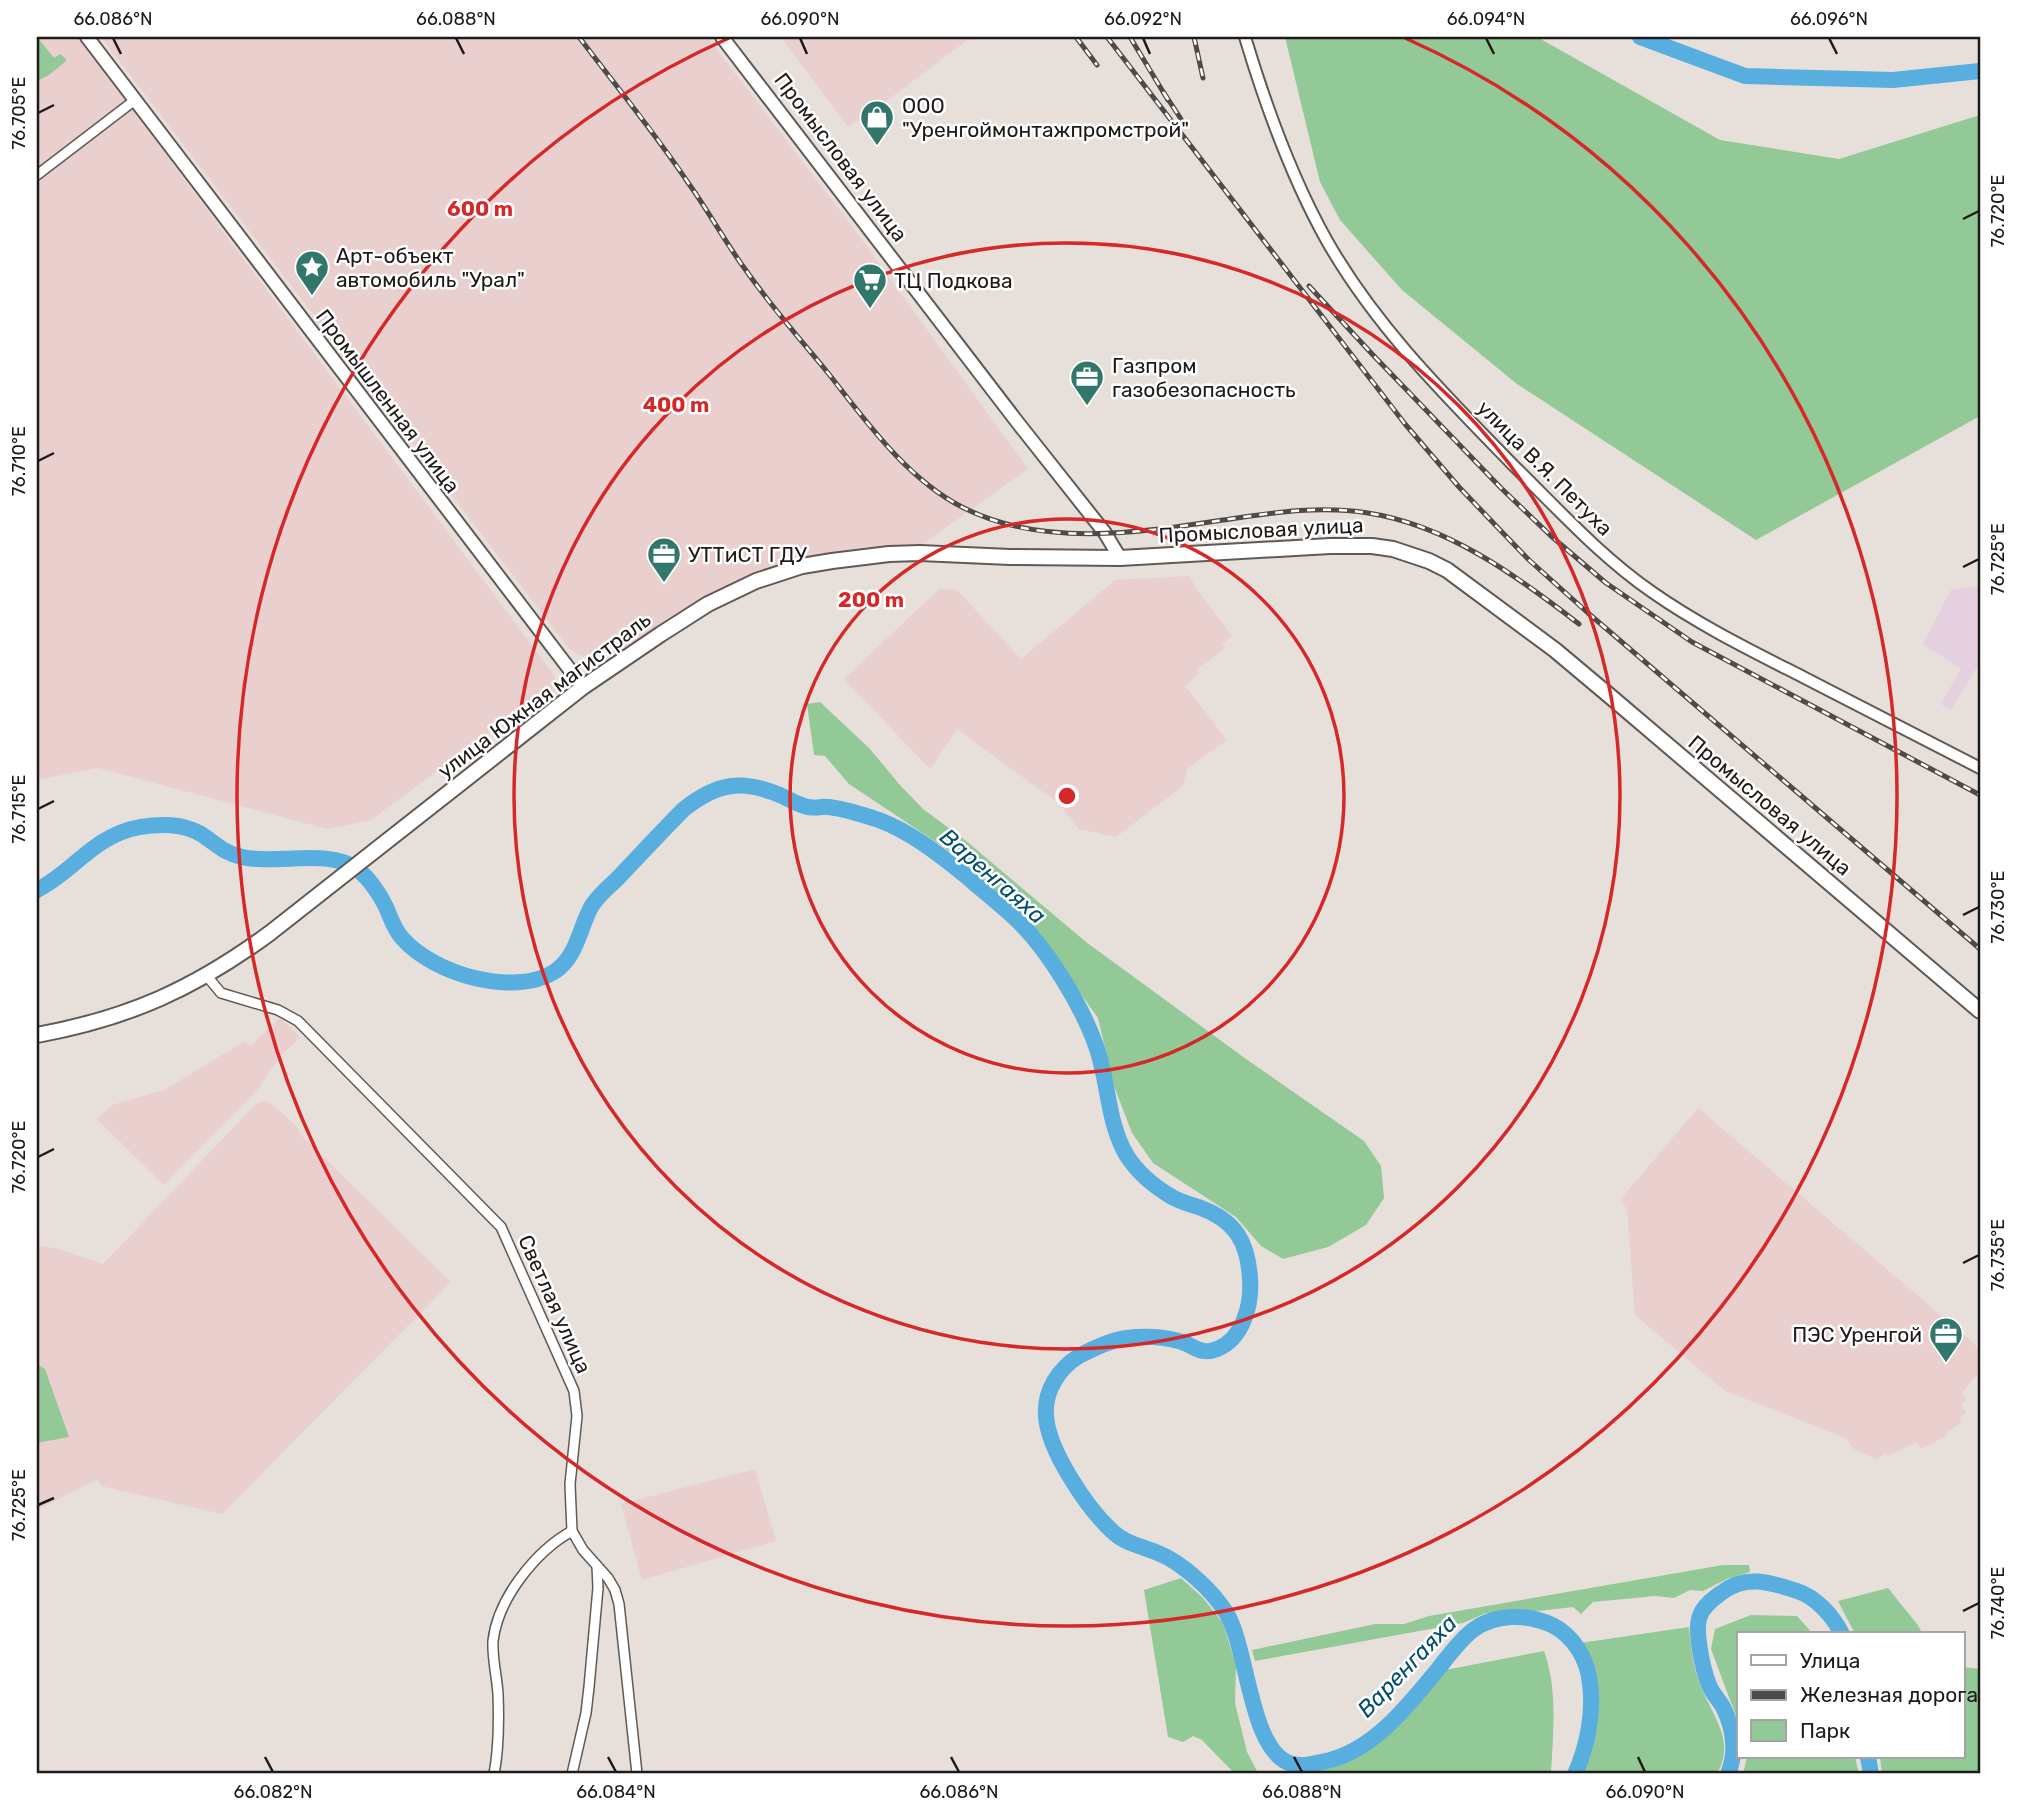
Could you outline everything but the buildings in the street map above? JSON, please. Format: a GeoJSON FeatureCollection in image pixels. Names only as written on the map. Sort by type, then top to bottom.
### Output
{"type":"FeatureCollection","features":[{"type":"Feature","properties":{"kind":"highway","name":"Промысловая улица"},"geometry":{"type":"LineString","coordinates":[[1120,558],[1360,546],[1393,549],[1429,561],[1463,582],[1555,650],[1980,1011]]}},
{"type":"Feature","properties":{"kind":"highway","name":"улица Южная магистраль"},"geometry":{"type":"LineString","coordinates":[[206,975],[252,946],[583,687],[708,604],[756,581],[802,566],[858,557],[920,552],[1010,557],[1120,558]]}},
{"type":"Feature","properties":{"kind":"highway"},"geometry":{"type":"LineString","coordinates":[[37,1035],[123,1014],[157,1001],[206,975]]}},
{"type":"Feature","properties":{"kind":"main road","name":"Промышленная улица"},"geometry":{"type":"LineString","coordinates":[[87,37],[583,687]]}},
{"type":"Feature","properties":{"kind":"main road","name":"Промысловая улица"},"geometry":{"type":"LineString","coordinates":[[722,37],[1105,533],[1120,558]]}},
{"type":"Feature","properties":{"kind":"street","name":"улица В.Я. Петуха"},"geometry":{"type":"LineString","coordinates":[[1245,37],[1266,103],[1295,177],[1328,242],[1360,293],[1429,377],[1573,525],[1610,560],[1677,608],[1753,652],[1980,768]]}},
{"type":"Feature","properties":{"kind":"street"},"geometry":{"type":"LineString","coordinates":[[37,175],[135,100]]}},
{"type":"Feature","properties":{"kind":"street","name":"Светлая улица"},"geometry":{"type":"LineString","coordinates":[[206,975],[221,993],[278,1010],[298,1021],[501,1227],[574,1391],[577,1416],[570,1484],[572,1531]]}},
{"type":"Feature","properties":{"kind":"street"},"geometry":{"type":"LineString","coordinates":[[494,1774],[498,1727],[493,1640],[497,1625],[507,1601],[523,1575],[555,1542],[572,1531],[583,1550],[608,1578],[619,1604],[637,1774]]}},
{"type":"Feature","properties":{"kind":"street"},"geometry":{"type":"LineString","coordinates":[[572,1774],[586,1713],[598,1588],[597,1566]]}},
{"type":"Feature","properties":{"kind":"shaded area"},"geometry":{"type":"Polygon","coordinates":[[[37,37],[78,37],[554,675],[557,684],[555,692],[522,717],[511,716],[371,820],[327,829],[98,768],[37,780],[37,37]]]}},
{"type":"Feature","properties":{"kind":"shaded area"},"geometry":{"type":"Polygon","coordinates":[[[101,37],[707,37],[849,222],[1028,469],[921,545],[867,547],[784,565],[695,605],[617,652],[593,658],[576,654],[101,37]]]}},
{"type":"Feature","properties":{"kind":"shaded area"},"geometry":{"type":"Polygon","coordinates":[[[781,37],[978,37],[972,41],[970,38],[848,127],[781,37]]]}},
{"type":"Feature","properties":{"kind":"shaded area"},"geometry":{"type":"Polygon","coordinates":[[[1190,576],[1195,587],[1232,636],[1222,644],[1225,648],[1196,670],[1199,674],[1185,686],[1227,740],[1187,769],[1183,786],[1116,837],[1079,829],[1058,803],[957,729],[930,769],[844,679],[939,589],[957,590],[1021,659],[1115,580],[1190,576]]]}},
{"type":"Feature","properties":{"kind":"shaded area"},"geometry":{"type":"Polygon","coordinates":[[[1980,586],[1980,662],[1951,710],[1941,704],[1961,669],[1923,644],[1951,590],[1980,586]]]}},
{"type":"Feature","properties":{"kind":"shaded area"},"geometry":{"type":"Polygon","coordinates":[[[280,1018],[300,1037],[279,1058],[258,1089],[164,1185],[97,1119],[112,1105],[164,1090],[245,1041],[250,1046],[280,1018]]]}},
{"type":"Feature","properties":{"kind":"shaded area"},"geometry":{"type":"Polygon","coordinates":[[[265,1101],[275,1106],[300,1130],[298,1132],[451,1282],[222,1514],[101,1486],[98,1479],[37,1510],[37,1245],[59,1249],[103,1264],[257,1103],[265,1101]]]}},
{"type":"Feature","properties":{"kind":"shaded area"},"geometry":{"type":"Polygon","coordinates":[[[1698,1108],[1976,1345],[1980,1352],[1980,1371],[1962,1393],[1966,1401],[1961,1403],[1966,1414],[1959,1417],[1962,1422],[1946,1433],[1947,1436],[1921,1449],[1917,1442],[1876,1459],[1854,1449],[1846,1438],[1725,1391],[1635,1315],[1627,1209],[1620,1200],[1698,1108]]]}},
{"type":"Feature","properties":{"kind":"shaded area"},"geometry":{"type":"Polygon","coordinates":[[[755,1469],[776,1541],[642,1580],[621,1504],[755,1469]]]}},
{"type":"Feature","properties":{"kind":"green space"},"geometry":{"type":"Polygon","coordinates":[[[37,37],[54,58],[60,54],[66,61],[37,81],[37,37]]]}},
{"type":"Feature","properties":{"kind":"green space"},"geometry":{"type":"Polygon","coordinates":[[[1285,37],[1537,37],[1720,140],[1839,159],[1980,115],[1980,416],[1756,540],[1517,384],[1402,290],[1340,220],[1320,182],[1285,37]]]}},
{"type":"Feature","properties":{"kind":"green space"},"geometry":{"type":"Polygon","coordinates":[[[820,702],[870,749],[923,809],[965,840],[1086,942],[1364,1141],[1381,1166],[1384,1198],[1366,1225],[1328,1247],[1283,1259],[1261,1246],[1236,1217],[1153,1163],[1132,1133],[1114,1086],[1098,1018],[1032,925],[942,846],[849,784],[825,756],[814,755],[807,704],[820,702]]]}},
{"type":"Feature","properties":{"kind":"green space"},"geometry":{"type":"Polygon","coordinates":[[[37,1364],[45,1369],[69,1437],[37,1443],[37,1364]]]}},
{"type":"Feature","properties":{"kind":"green space"},"geometry":{"type":"Polygon","coordinates":[[[1723,1565],[1749,1565],[1750,1572],[1727,1579],[1703,1591],[1690,1590],[1674,1598],[1655,1596],[1593,1602],[1581,1614],[1573,1607],[1486,1613],[1463,1623],[1255,1661],[1252,1650],[1375,1624],[1404,1624],[1429,1616],[1723,1565]]]}},
{"type":"Feature","properties":{"kind":"green space"},"geometry":{"type":"Polygon","coordinates":[[[1181,1578],[1203,1598],[1223,1623],[1236,1666],[1235,1703],[1247,1752],[1261,1774],[1235,1774],[1202,1740],[1193,1736],[1183,1742],[1168,1737],[1144,1590],[1181,1578]]]}},
{"type":"Feature","properties":{"kind":"green space"},"geometry":{"type":"Polygon","coordinates":[[[1888,1588],[1922,1632],[1854,1632],[1838,1601],[1888,1588]]]}},
{"type":"Feature","properties":{"kind":"green space"},"geometry":{"type":"Polygon","coordinates":[[[1751,1615],[1797,1616],[1811,1632],[1737,1632],[1737,1719],[1711,1649],[1715,1629],[1751,1615]]]}},
{"type":"Feature","properties":{"kind":"green space"},"geometry":{"type":"Polygon","coordinates":[[[1689,1627],[1698,1680],[1721,1729],[1724,1751],[1717,1774],[1583,1774],[1594,1733],[1598,1704],[1595,1675],[1580,1643],[1689,1627]]]}},
{"type":"Feature","properties":{"kind":"green space"},"geometry":{"type":"Polygon","coordinates":[[[1544,1651],[1553,1696],[1551,1774],[1301,1774],[1338,1765],[1375,1745],[1400,1724],[1445,1670],[1544,1651]]]}},
{"type":"Feature","properties":{"kind":"green space"},"geometry":{"type":"Polygon","coordinates":[[[1965,1667],[1980,1669],[1980,1774],[1882,1774],[1880,1758],[1965,1758],[1965,1667]]]}},
{"type":"Feature","properties":{"kind":"green space"},"geometry":{"type":"Polygon","coordinates":[[[1747,1758],[1855,1758],[1859,1774],[1743,1774],[1747,1758]]]}},
{"type":"Feature","properties":{"kind":"waterway"},"geometry":{"type":"LineString","coordinates":[[1640,37],[1745,76],[1893,80],[1980,71]]}},
{"type":"Feature","properties":{"kind":"waterway","name":"Варенгаяха"},"geometry":{"type":"LineString","coordinates":[[37,890],[109,838],[140,827],[179,826],[194,830],[236,856],[255,859],[317,858],[345,863],[357,869],[369,881],[377,891],[397,932],[417,951],[434,962],[475,978],[517,982],[537,979],[561,966],[572,952],[590,909],[599,896],[684,809],[719,789],[741,786],[766,790],[804,806],[829,807],[861,814],[914,837],[966,876],[1014,918],[1043,950],[1064,981],[1090,1031],[1100,1060],[1116,1130],[1127,1156],[1142,1174],[1166,1193],[1213,1213],[1231,1227],[1243,1244],[1249,1266],[1250,1289],[1244,1320],[1226,1344],[1206,1351],[1179,1341],[1153,1337],[1121,1339],[1079,1356],[1065,1367],[1054,1381],[1046,1407],[1048,1430],[1070,1478],[1091,1508],[1117,1535],[1177,1564],[1206,1587],[1221,1605],[1234,1630],[1251,1696],[1266,1738],[1276,1754],[1289,1763],[1314,1764],[1347,1754],[1362,1745],[1391,1723],[1473,1630],[1492,1620],[1523,1617],[1543,1621],[1567,1635],[1583,1658],[1589,1675],[1590,1719],[1586,1742],[1575,1774]]}},
{"type":"Feature","properties":{"kind":"waterway","name":"Варенгаяха"},"geometry":{"type":"LineString","coordinates":[[1728,1774],[1733,1757],[1732,1732],[1723,1707],[1709,1685],[1702,1660],[1698,1622],[1701,1612],[1721,1593],[1739,1583],[1767,1583],[1797,1591],[1811,1598],[1829,1614],[1841,1632]]}},
{"type":"Feature","properties":{"kind":"waterway","name":"Варенгаяха"},"geometry":{"type":"LineString","coordinates":[[1868,1758],[1871,1774]]}},
{"type":"Feature","properties":{"kind":"railway"},"geometry":{"type":"LineString","coordinates":[[579,37],[676,165],[775,309],[872,429],[923,481],[962,507],[993,520],[1025,528],[1091,534],[1158,529],[1296,511],[1368,513],[1426,529],[1480,555],[1579,624]]}},
{"type":"Feature","properties":{"kind":"railway"},"geometry":{"type":"LineString","coordinates":[[1076,37],[1097,65]]}},
{"type":"Feature","properties":{"kind":"railway"},"geometry":{"type":"LineString","coordinates":[[1107,37],[1405,424],[1502,532],[1588,613],[1980,949]]}},
{"type":"Feature","properties":{"kind":"railway"},"geometry":{"type":"LineString","coordinates":[[1130,37],[1168,100]]}},
{"type":"Feature","properties":{"kind":"railway"},"geometry":{"type":"LineString","coordinates":[[1194,37],[1203,78]]}},
{"type":"Feature","properties":{"kind":"railway"},"geometry":{"type":"LineString","coordinates":[[1164,93],[1181,119]]}},
{"type":"Feature","properties":{"kind":"railway"},"geometry":{"type":"LineString","coordinates":[[1309,286],[1501,488],[1606,583],[1692,642],[1980,795]]}},
{"type":"Feature","properties":{"kind":"place","name":"ООО \"Уренгоймонтажпромстрой\""},"geometry":{"type":"Point","coordinates":[877,147]}},
{"type":"Feature","properties":{"kind":"place","name":"Арт-объект автомобиль \"Урал\""},"geometry":{"type":"Point","coordinates":[312,297]}},
{"type":"Feature","properties":{"kind":"place","name":"ТЦ Подкова"},"geometry":{"type":"Point","coordinates":[870,310]}},
{"type":"Feature","properties":{"kind":"place","name":"Газпром газобезопасность"},"geometry":{"type":"Point","coordinates":[1087,407]}},
{"type":"Feature","properties":{"kind":"place","name":"УТТиСТ ГДУ"},"geometry":{"type":"Point","coordinates":[664,584]}},
{"type":"Feature","properties":{"kind":"place","name":"ПЭС Уренгой"},"geometry":{"type":"Point","coordinates":[1946,1364]}}]}
